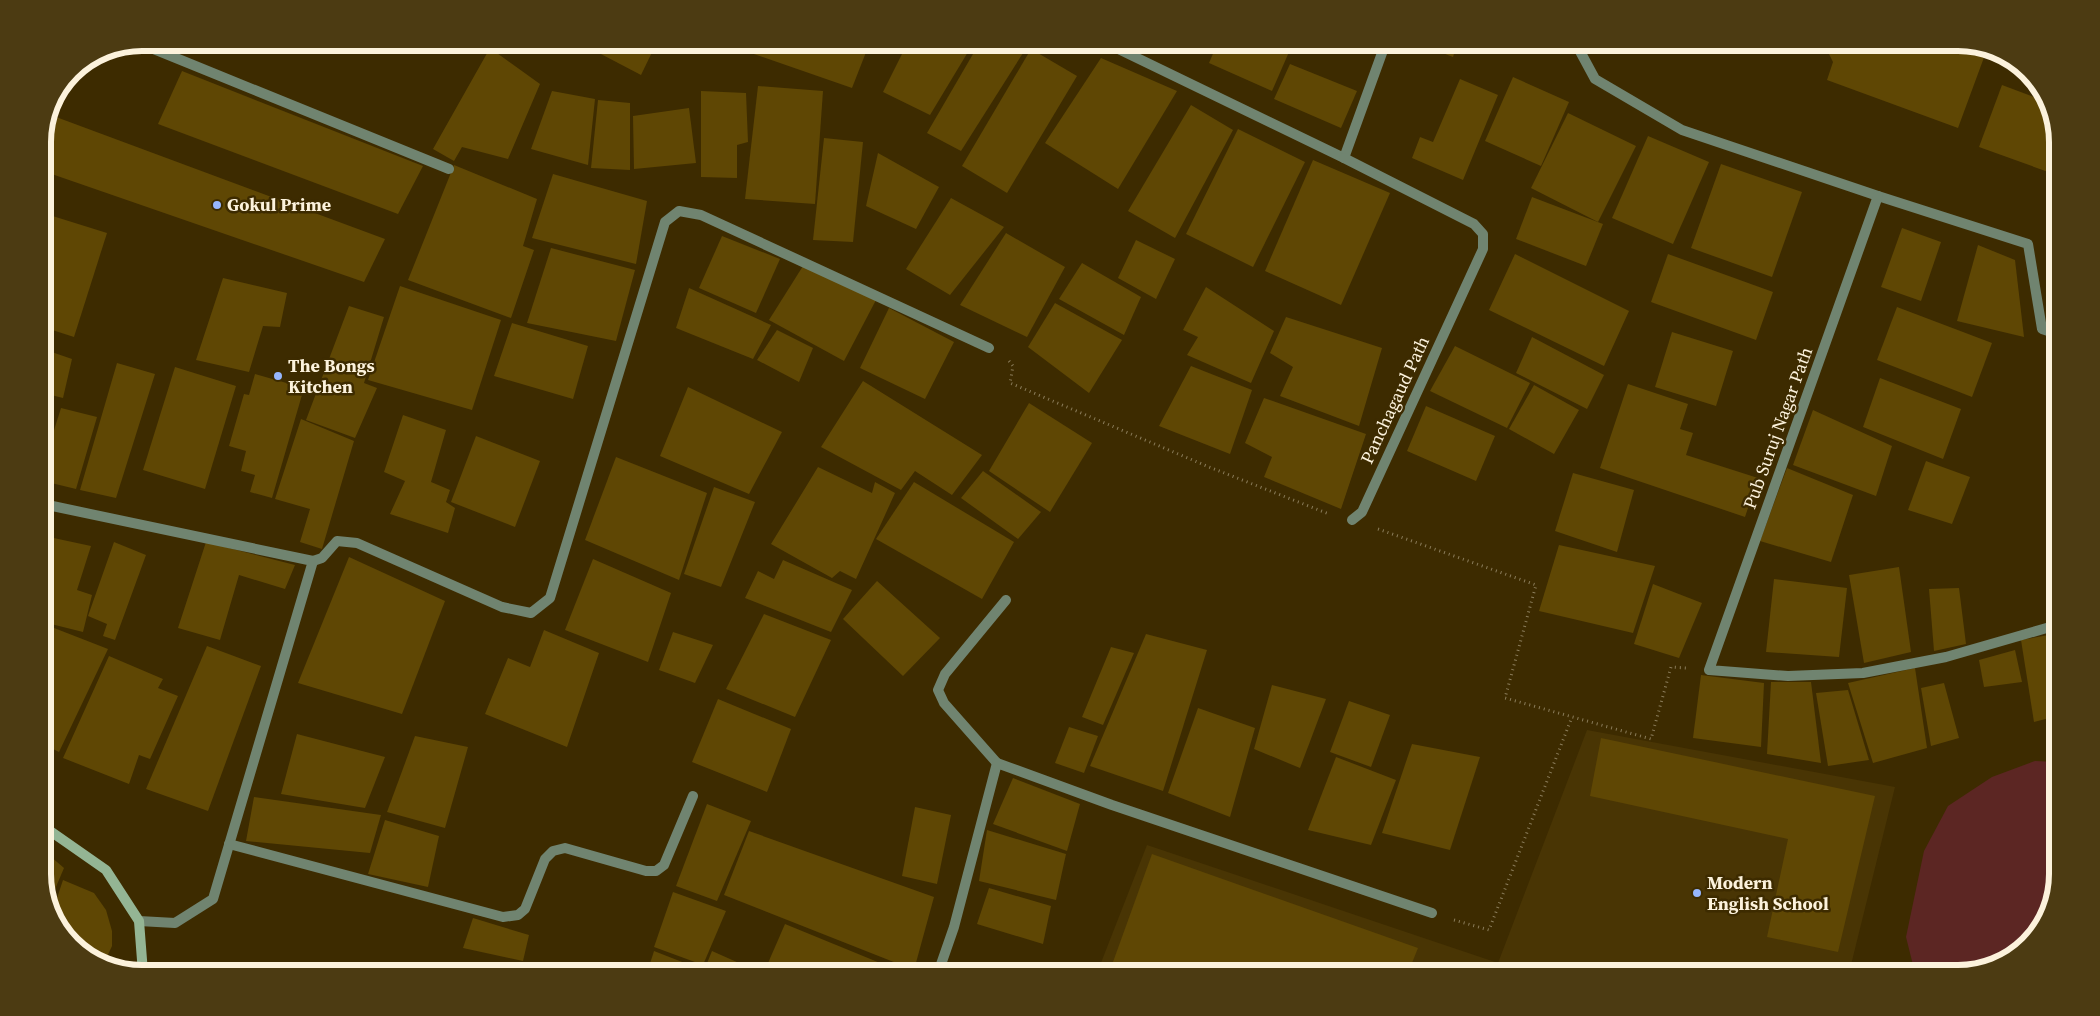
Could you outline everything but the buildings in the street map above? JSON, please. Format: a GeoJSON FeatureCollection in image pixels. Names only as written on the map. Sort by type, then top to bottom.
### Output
{"type":"FeatureCollection","features":[{"type":"Feature","properties":{"kind":"main road"},"geometry":{"type":"LineString","coordinates":[[51,832],[106,870],[139,922],[142,965]]}},
{"type":"Feature","properties":{"kind":"street"},"geometry":{"type":"LineString","coordinates":[[160,51],[449,169]]}},
{"type":"Feature","properties":{"kind":"street","name":"Panchagaud Path"},"geometry":{"type":"LineString","coordinates":[[1123,51],[1344,158],[1474,224],[1483,234],[1483,249],[1362,512],[1352,520]]}},
{"type":"Feature","properties":{"kind":"street"},"geometry":{"type":"LineString","coordinates":[[1344,158],[1383,51]]}},
{"type":"Feature","properties":{"kind":"street"},"geometry":{"type":"LineString","coordinates":[[1580,51],[1595,79],[1682,130],[2028,244],[2042,329],[2049,331]]}},
{"type":"Feature","properties":{"kind":"street","name":"Pub Suruj Nagar Path"},"geometry":{"type":"LineString","coordinates":[[1709,670],[1878,196]]}},
{"type":"Feature","properties":{"kind":"street"},"geometry":{"type":"LineString","coordinates":[[51,506],[312,561],[322,558],[337,541],[358,543],[502,607],[531,614],[550,598],[665,222],[679,211],[701,215],[990,348]]}},
{"type":"Feature","properties":{"kind":"street"},"geometry":{"type":"LineString","coordinates":[[139,922],[175,923],[213,899],[312,561]]}},
{"type":"Feature","properties":{"kind":"street"},"geometry":{"type":"LineString","coordinates":[[1006,600],[945,674],[938,690],[944,703],[997,763],[1112,805],[1432,914]]}},
{"type":"Feature","properties":{"kind":"street"},"geometry":{"type":"LineString","coordinates":[[1709,670],[1788,676],[1863,673],[1946,657],[2049,627]]}},
{"type":"Feature","properties":{"kind":"street"},"geometry":{"type":"LineString","coordinates":[[941,965],[954,926],[997,763]]}},
{"type":"Feature","properties":{"kind":"street"},"geometry":{"type":"LineString","coordinates":[[229,844],[503,917],[518,915],[525,909],[545,859],[553,851],[565,848],[646,871],[656,871],[664,865],[693,796]]}},
{"type":"Feature","properties":{"kind":"path"},"geometry":{"type":"LineString","coordinates":[[990,348],[1007,358],[1013,366],[1010,382],[1209,467],[1342,519],[1352,520],[1536,585],[1505,698],[1651,739],[1671,667],[1709,670]]}},
{"type":"Feature","properties":{"kind":"path"},"geometry":{"type":"LineString","coordinates":[[1432,914],[1489,930],[1572,717]]}},
{"type":"Feature","properties":{"kind":"shaded area","name":"Modern English School"},"geometry":{"type":"Polygon","coordinates":[[[1587,730],[1895,787],[1851,965],[1100,965],[1147,845],[1498,963],[1587,730]]]}},
{"type":"Feature","properties":{"kind":"shaded area"},"geometry":{"type":"Polygon","coordinates":[[[2035,761],[2049,762],[2049,879],[2042,908],[2030,929],[2018,942],[1992,958],[1969,964],[1913,965],[1906,937],[1924,851],[1948,806],[1992,777],[2035,761]]]}},
{"type":"Feature","properties":{"kind":"place","name":"Gokul Prime"},"geometry":{"type":"Point","coordinates":[217,205]}},
{"type":"Feature","properties":{"kind":"place","name":"The Bongs Kitchen"},"geometry":{"type":"Point","coordinates":[278,376]}},
{"type":"Feature","properties":{"kind":"place","name":"Modern English School"},"geometry":{"type":"Point","coordinates":[1697,893]}}]}
